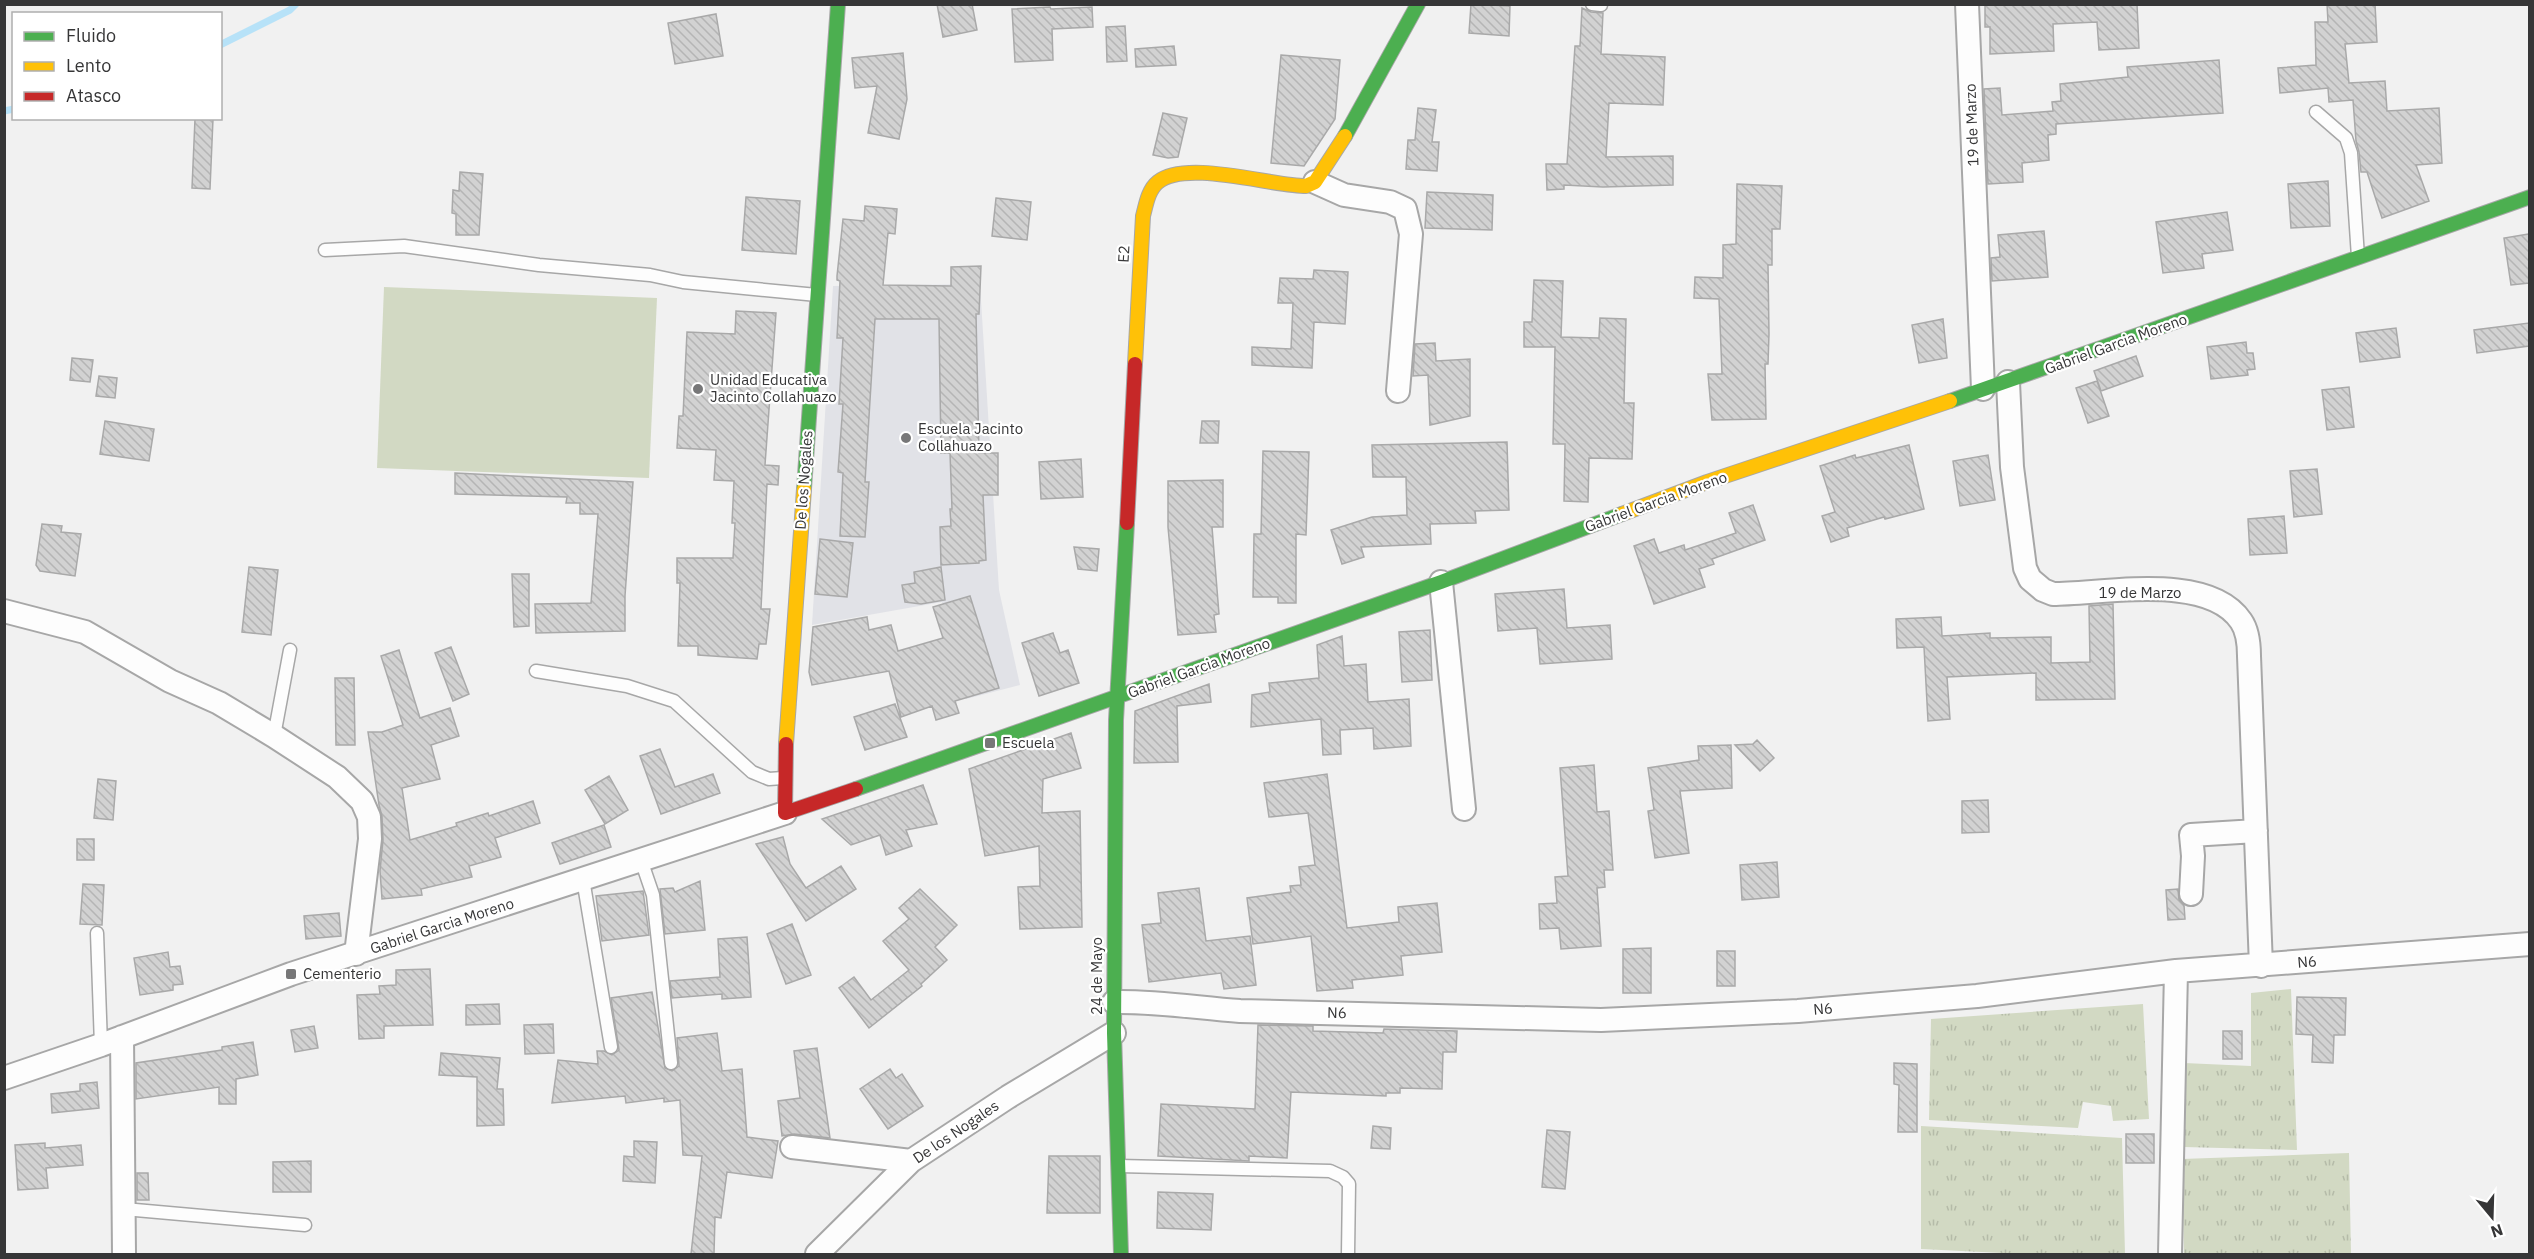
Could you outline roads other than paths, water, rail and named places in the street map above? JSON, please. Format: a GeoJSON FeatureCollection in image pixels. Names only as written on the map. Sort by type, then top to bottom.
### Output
{"type":"FeatureCollection","features":[{"type":"Feature","properties":{"kind":"street","name":"De los Nogales"},"geometry":{"type":"LineString","coordinates":[[782,813],[838,4]]}},
{"type":"Feature","properties":{"kind":"street"},"geometry":{"type":"LineString","coordinates":[[1398,390],[1411,234],[1406,209],[1390,202],[1344,195],[1315,182],[1349,130],[1418,4]]}},
{"type":"Feature","properties":{"kind":"street","name":"19 de Marzo"},"geometry":{"type":"LineString","coordinates":[[1967,4],[1983,389]]}},
{"type":"Feature","properties":{"kind":"street","name":"E2"},"geometry":{"type":"LineString","coordinates":[[1116,698],[1143,216],[1150,194],[1161,180],[1170,175],[1183,173],[1298,186],[1306,186],[1315,182]]}},
{"type":"Feature","properties":{"kind":"street","name":"Gabriel Garcia Moreno"},"geometry":{"type":"LineString","coordinates":[[4,1078],[291,974],[782,813],[1116,698],[1441,582],[1707,482],[2008,382],[2529,197]]}},
{"type":"Feature","properties":{"kind":"street","name":"19 de Marzo"},"geometry":{"type":"LineString","coordinates":[[2008,382],[2012,467],[2025,568],[2030,579],[2043,590],[2053,594],[2182,590],[2215,599],[2230,609],[2242,622],[2248,638],[2261,966]]}},
{"type":"Feature","properties":{"kind":"street"},"geometry":{"type":"LineString","coordinates":[[1441,582],[1464,809]]}},
{"type":"Feature","properties":{"kind":"street"},"geometry":{"type":"LineString","coordinates":[[4,611],[85,632],[170,681],[219,704],[274,736],[337,777],[362,801],[369,817],[370,838],[356,954]]}},
{"type":"Feature","properties":{"kind":"street","name":"24 de Mayo"},"geometry":{"type":"LineString","coordinates":[[1116,698],[1113,865],[1114,1033],[1121,1254]]}},
{"type":"Feature","properties":{"kind":"street"},"geometry":{"type":"LineString","coordinates":[[2191,894],[2192,835],[2256,831]]}},
{"type":"Feature","properties":{"kind":"street","name":"N6"},"geometry":{"type":"LineString","coordinates":[[1114,1002],[1151,1002],[1181,1007],[1240,1011],[1601,1020],[1810,1010],[2053,988],[2176,971],[2529,944]]}},
{"type":"Feature","properties":{"kind":"street"},"geometry":{"type":"LineString","coordinates":[[2170,1254],[2176,971]]}},
{"type":"Feature","properties":{"kind":"street","name":"De los Nogales"},"geometry":{"type":"LineString","coordinates":[[817,1254],[911,1161],[1008,1097],[1114,1033]]}},
{"type":"Feature","properties":{"kind":"street"},"geometry":{"type":"LineString","coordinates":[[111,1041],[124,1209],[124,1254]]}},
{"type":"Feature","properties":{"kind":"street"},"geometry":{"type":"LineString","coordinates":[[792,1147],[911,1161]]}},
{"type":"Feature","properties":{"kind":"lane"},"geometry":{"type":"LineString","coordinates":[[1592,4],[1601,5]]}},
{"type":"Feature","properties":{"kind":"lane"},"geometry":{"type":"LineString","coordinates":[[2316,112],[2346,138],[2350,153],[2358,258]]}},
{"type":"Feature","properties":{"kind":"lane"},"geometry":{"type":"LineString","coordinates":[[325,250],[404,246],[539,265],[650,275],[683,282],[817,295]]}},
{"type":"Feature","properties":{"kind":"lane"},"geometry":{"type":"LineString","coordinates":[[274,736],[290,650]]}},
{"type":"Feature","properties":{"kind":"lane"},"geometry":{"type":"LineString","coordinates":[[536,671],[627,686],[674,701],[752,772],[769,779],[784,778]]}},
{"type":"Feature","properties":{"kind":"lane"},"geometry":{"type":"LineString","coordinates":[[641,860],[653,895],[671,1063]]}},
{"type":"Feature","properties":{"kind":"lane"},"geometry":{"type":"LineString","coordinates":[[583,879],[611,1047]]}},
{"type":"Feature","properties":{"kind":"lane"},"geometry":{"type":"LineString","coordinates":[[97,933],[111,1041]]}},
{"type":"Feature","properties":{"kind":"lane"},"geometry":{"type":"LineString","coordinates":[[1118,1166],[1330,1171],[1348,1184],[1348,1254]]}},
{"type":"Feature","properties":{"kind":"lane"},"geometry":{"type":"LineString","coordinates":[[124,1209],[305,1224]]}},
{"type":"Feature","properties":{"kind":"waterway"},"geometry":{"type":"LineString","coordinates":[[222,44],[290,10],[296,4]]}},
{"type":"Feature","properties":{"kind":"waterway"},"geometry":{"type":"LineString","coordinates":[[4,111],[12,109]]}},
{"type":"Feature","properties":{"kind":"place","name":"Unidad Educativa Jacinto Collahuazo"},"geometry":{"type":"Point","coordinates":[698,389]}},
{"type":"Feature","properties":{"kind":"place","name":"Escuela Jacinto Collahuazo"},"geometry":{"type":"Point","coordinates":[906,438]}},
{"type":"Feature","properties":{"kind":"place","name":"Escuela"},"geometry":{"type":"Point","coordinates":[990,743]}},
{"type":"Feature","properties":{"kind":"place","name":"Cementerio"},"geometry":{"type":"Point","coordinates":[291,974]}}]}
